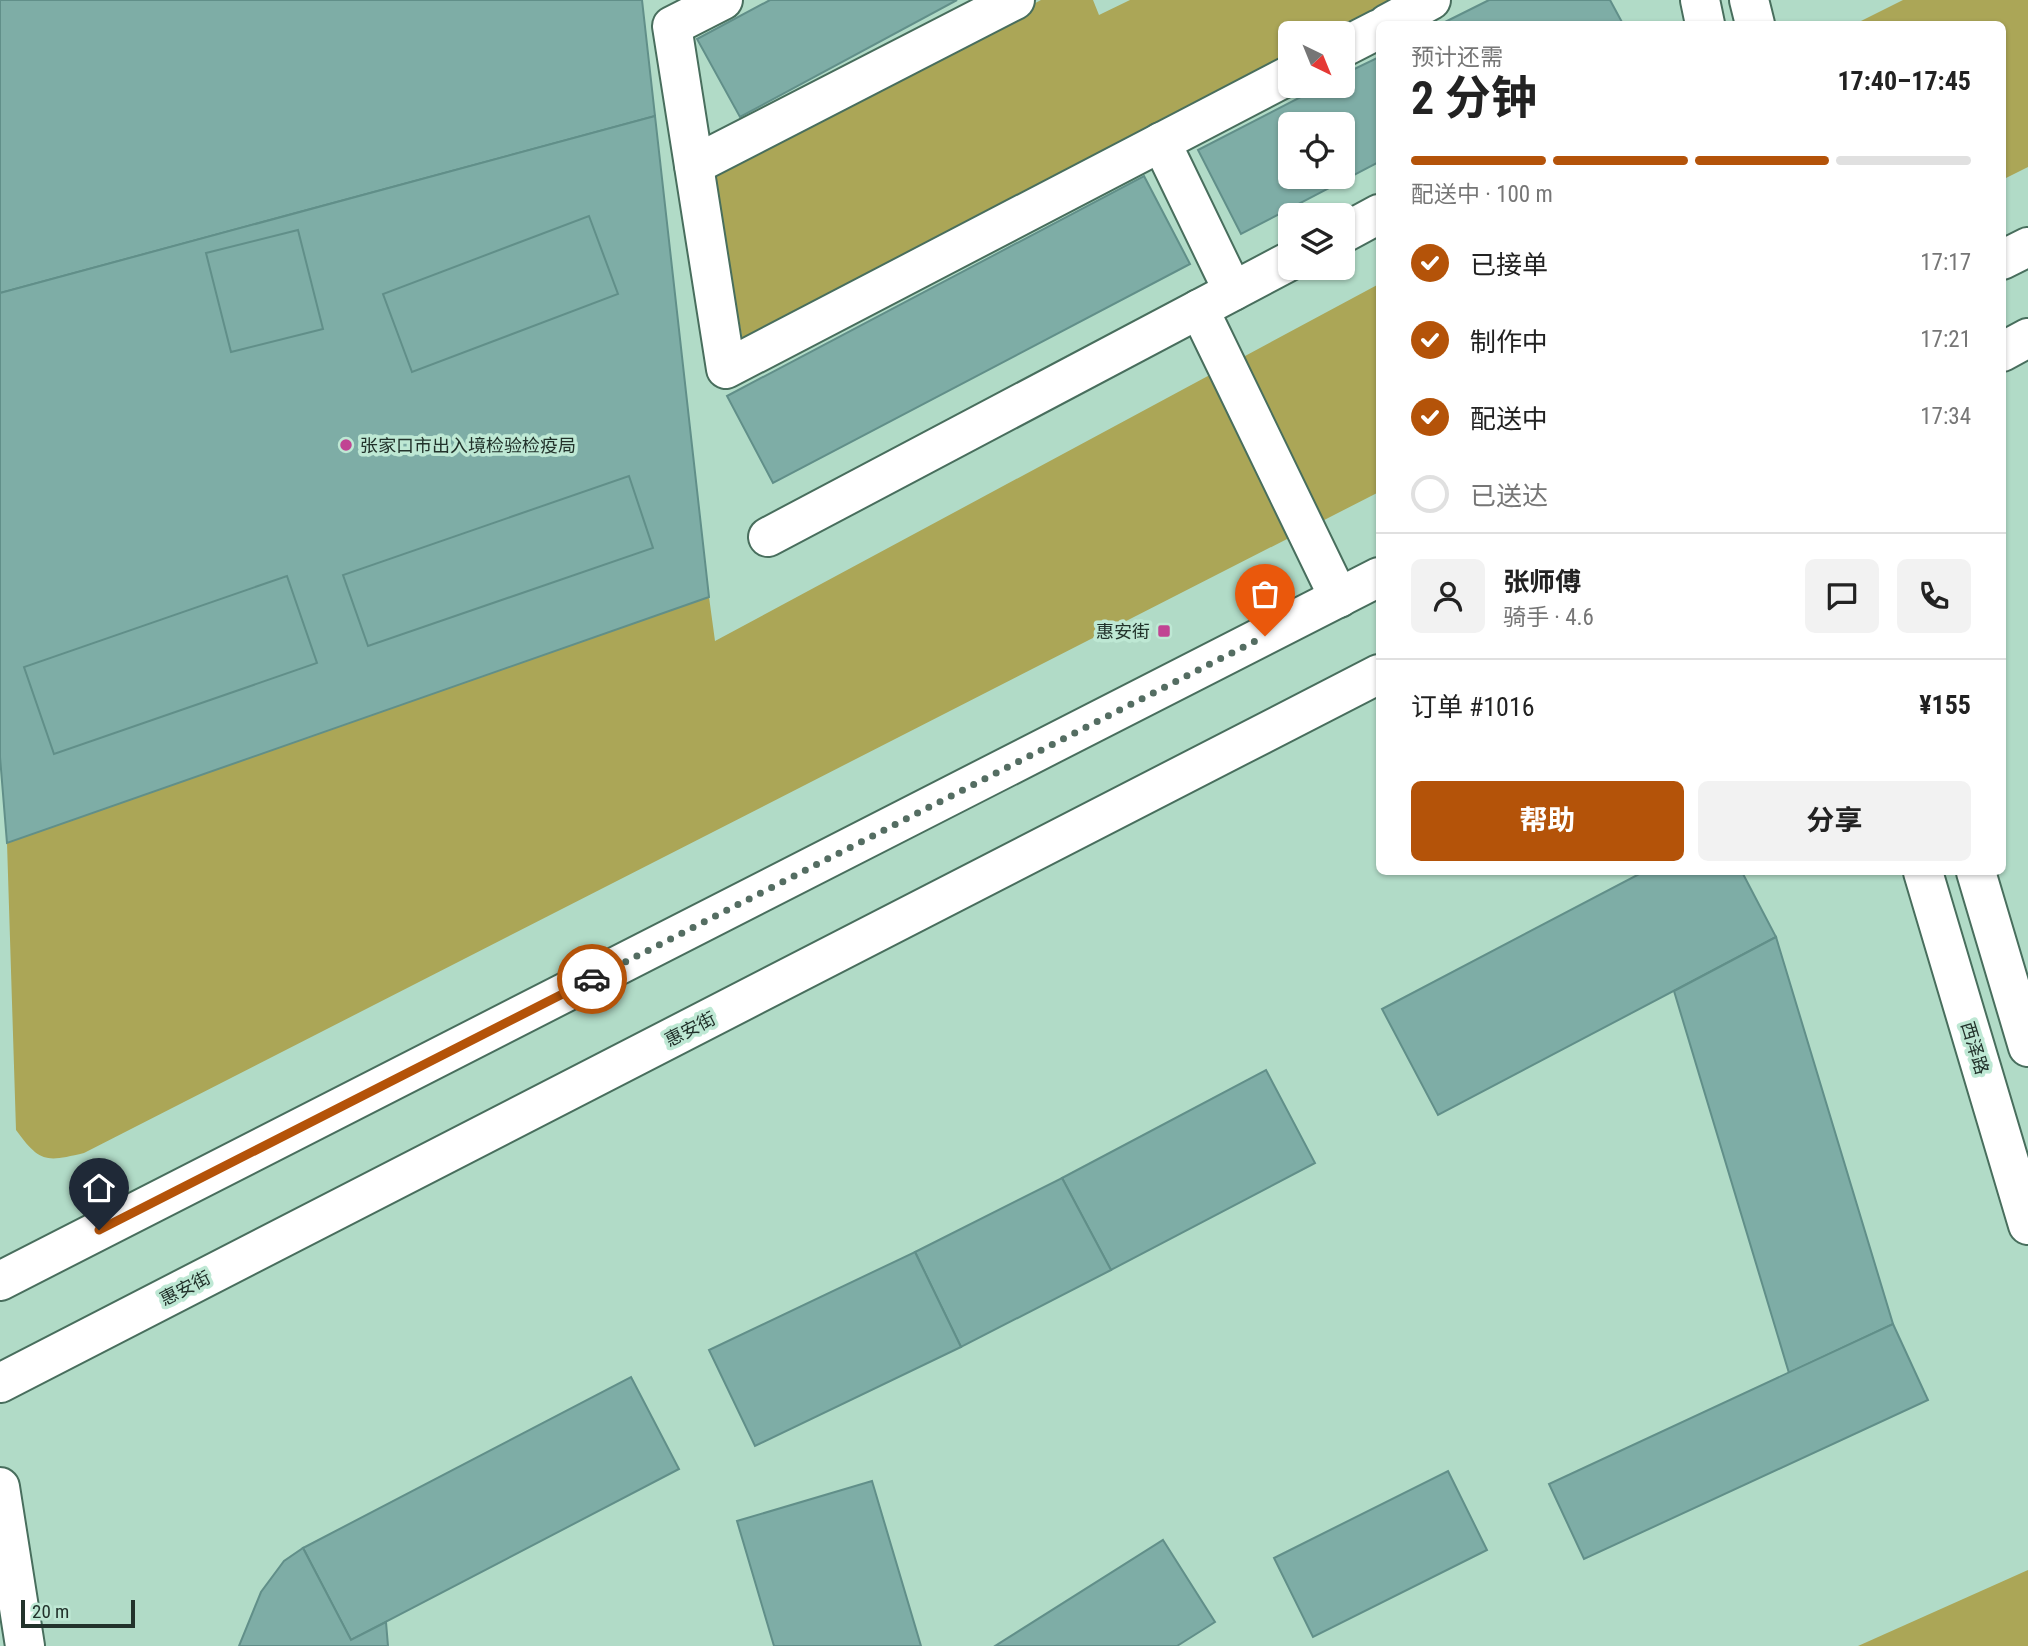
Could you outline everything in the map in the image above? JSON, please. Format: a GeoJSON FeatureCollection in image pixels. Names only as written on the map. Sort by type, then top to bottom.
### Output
{"type":"FeatureCollection","features":[{"type":"Feature","properties":{"kind":"main road"},"geometry":{"type":"LineString","coordinates":[[723,0],[672,26],[726,369],[1278,81]]}},
{"type":"Feature","properties":{"kind":"main road"},"geometry":{"type":"LineString","coordinates":[[694,165],[1015,0]]}},
{"type":"Feature","properties":{"kind":"main road"},"geometry":{"type":"LineString","coordinates":[[1392,21],[1431,0]]}},
{"type":"Feature","properties":{"kind":"main road"},"geometry":{"type":"LineString","coordinates":[[1700,0],[1704,21]]}},
{"type":"Feature","properties":{"kind":"main road"},"geometry":{"type":"LineString","coordinates":[[1749,0],[1754,21]]}},
{"type":"Feature","properties":{"kind":"main road"},"geometry":{"type":"LineString","coordinates":[[1355,41],[1376,31]]}},
{"type":"Feature","properties":{"kind":"main road"},"geometry":{"type":"LineString","coordinates":[[1161,142],[1233,291]]}},
{"type":"Feature","properties":{"kind":"main road"},"geometry":{"type":"LineString","coordinates":[[1355,226],[1376,216]]}},
{"type":"Feature","properties":{"kind":"main road"},"geometry":{"type":"LineString","coordinates":[[2006,258],[2028,247]]}},
{"type":"Feature","properties":{"kind":"main road"},"geometry":{"type":"LineString","coordinates":[[768,537],[1278,267]]}},
{"type":"Feature","properties":{"kind":"main road"},"geometry":{"type":"LineString","coordinates":[[1199,309],[1339,598]]}},
{"type":"Feature","properties":{"kind":"main road"},"geometry":{"type":"LineString","coordinates":[[2006,350],[2028,338]]}},
{"type":"Feature","properties":{"kind":"main road"},"geometry":{"type":"LineString","coordinates":[[0,1281],[1376,579]]}},
{"type":"Feature","properties":{"kind":"main road","name":"惠安街"},"geometry":{"type":"LineString","coordinates":[[0,1383],[1376,676]]}},
{"type":"Feature","properties":{"kind":"main road","name":"西泽路"},"geometry":{"type":"LineString","coordinates":[[1924,875],[2028,1225]]}},
{"type":"Feature","properties":{"kind":"main road"},"geometry":{"type":"LineString","coordinates":[[1977,875],[2028,1047]]}},
{"type":"Feature","properties":{"kind":"main road"},"geometry":{"type":"LineString","coordinates":[[0,1487],[25,1646]]}},
{"type":"Feature","properties":{"kind":"shaded area"},"geometry":{"type":"Polygon","coordinates":[[[1041,0],[1093,0],[1099,15],[1130,0],[1400,0],[1355,23],[1355,21],[1278,21],[1278,63],[743,342],[712,173],[1041,0]]]}},
{"type":"Feature","properties":{"kind":"shaded area"},"geometry":{"type":"Polygon","coordinates":[[[1903,0],[2028,0],[2028,167],[2006,178],[2006,21],[1861,21],[1903,0]]]}},
{"type":"Feature","properties":{"kind":"shaded area"},"geometry":{"type":"Polygon","coordinates":[[[1376,286],[1376,494],[84,1153],[61,1158],[45,1157],[31,1149],[16,1130],[7,843],[709,597],[715,641],[1376,286]]]}},
{"type":"Feature","properties":{"kind":"shaded area"},"geometry":{"type":"Polygon","coordinates":[[[2028,1570],[2028,1646],[1858,1646],[2028,1570]]]}},
{"type":"Feature","properties":{"kind":"building"},"geometry":{"type":"Polygon","coordinates":[[[0,0],[642,0],[655,116],[0,293],[0,0]]]}},
{"type":"Feature","properties":{"kind":"building"},"geometry":{"type":"Polygon","coordinates":[[[770,0],[957,0],[740,117],[697,39],[770,0]]]}},
{"type":"Feature","properties":{"kind":"building"},"geometry":{"type":"Polygon","coordinates":[[[1489,0],[1610,0],[1621,21],[1447,21],[1489,0]]]}},
{"type":"Feature","properties":{"kind":"building"},"geometry":{"type":"Polygon","coordinates":[[[1376,58],[1376,164],[1355,175],[1355,112],[1278,112],[1278,189],[1327,189],[1300,203],[1278,203],[1278,215],[1241,234],[1198,150],[1299,98],[1355,98],[1355,69],[1376,58]]]}},
{"type":"Feature","properties":{"kind":"building","name":"张家口市出入境检验检疫局"},"geometry":{"type":"Polygon","coordinates":[[[655,116],[709,597],[7,843],[0,757],[0,293],[655,116]]]}},
{"type":"Feature","properties":{"kind":"building"},"geometry":{"type":"Polygon","coordinates":[[[1144,176],[1190,264],[773,483],[727,396],[1144,176]]]}},
{"type":"Feature","properties":{"kind":"building"},"geometry":{"type":"Polygon","coordinates":[[[589,216],[618,294],[412,372],[383,294],[589,216]]]}},
{"type":"Feature","properties":{"kind":"building"},"geometry":{"type":"Polygon","coordinates":[[[298,230],[323,329],[231,352],[206,253],[298,230]]]}},
{"type":"Feature","properties":{"kind":"building"},"geometry":{"type":"Polygon","coordinates":[[[629,476],[653,548],[368,646],[343,575],[629,476]]]}},
{"type":"Feature","properties":{"kind":"building"},"geometry":{"type":"Polygon","coordinates":[[[287,576],[317,663],[54,754],[24,667],[287,576]]]}},
{"type":"Feature","properties":{"kind":"building"},"geometry":{"type":"Polygon","coordinates":[[[1637,875],[1744,875],[1776,937],[1438,1115],[1382,1009],[1637,875]]]}},
{"type":"Feature","properties":{"kind":"building"},"geometry":{"type":"Polygon","coordinates":[[[1776,937],[1893,1324],[1789,1373],[1674,991],[1776,937]]]}},
{"type":"Feature","properties":{"kind":"building"},"geometry":{"type":"Polygon","coordinates":[[[1266,1070],[1315,1163],[1111,1270],[1062,1178],[1266,1070]]]}},
{"type":"Feature","properties":{"kind":"building"},"geometry":{"type":"Polygon","coordinates":[[[1062,1178],[1111,1270],[961,1347],[915,1252],[1062,1178]]]}},
{"type":"Feature","properties":{"kind":"building"},"geometry":{"type":"Polygon","coordinates":[[[915,1252],[961,1347],[755,1446],[709,1350],[915,1252]]]}},
{"type":"Feature","properties":{"kind":"building"},"geometry":{"type":"Polygon","coordinates":[[[1893,1324],[1928,1400],[1584,1559],[1549,1484],[1893,1324]]]}},
{"type":"Feature","properties":{"kind":"building"},"geometry":{"type":"Polygon","coordinates":[[[631,1377],[679,1469],[351,1640],[303,1548],[631,1377]]]}},
{"type":"Feature","properties":{"kind":"building"},"geometry":{"type":"Polygon","coordinates":[[[1448,1471],[1487,1550],[1313,1637],[1274,1558],[1448,1471]]]}},
{"type":"Feature","properties":{"kind":"building"},"geometry":{"type":"Polygon","coordinates":[[[872,1481],[921,1646],[774,1646],[737,1521],[872,1481]]]}},
{"type":"Feature","properties":{"kind":"building"},"geometry":{"type":"Polygon","coordinates":[[[1163,1540],[1215,1622],[1177,1646],[995,1646],[1163,1540]]]}},
{"type":"Feature","properties":{"kind":"building"},"geometry":{"type":"Polygon","coordinates":[[[303,1548],[351,1640],[386,1622],[388,1646],[239,1646],[261,1592],[284,1561],[303,1548]]]}},
{"type":"Feature","properties":{"kind":"way so far"},"geometry":{"type":"LineString","coordinates":[[592,979],[1265,636]]}},
{"type":"Feature","properties":{"kind":"place","name":"张家口市出入境检验检疫局"},"geometry":{"type":"Point","coordinates":[346,445]}},
{"type":"Feature","properties":{"kind":"place","name":"惠安街"},"geometry":{"type":"Point","coordinates":[1164,631]}},
{"type":"Feature","properties":{"kind":"route"},"geometry":{"type":"LineString","coordinates":[[99,1230],[592,979]]}}]}
